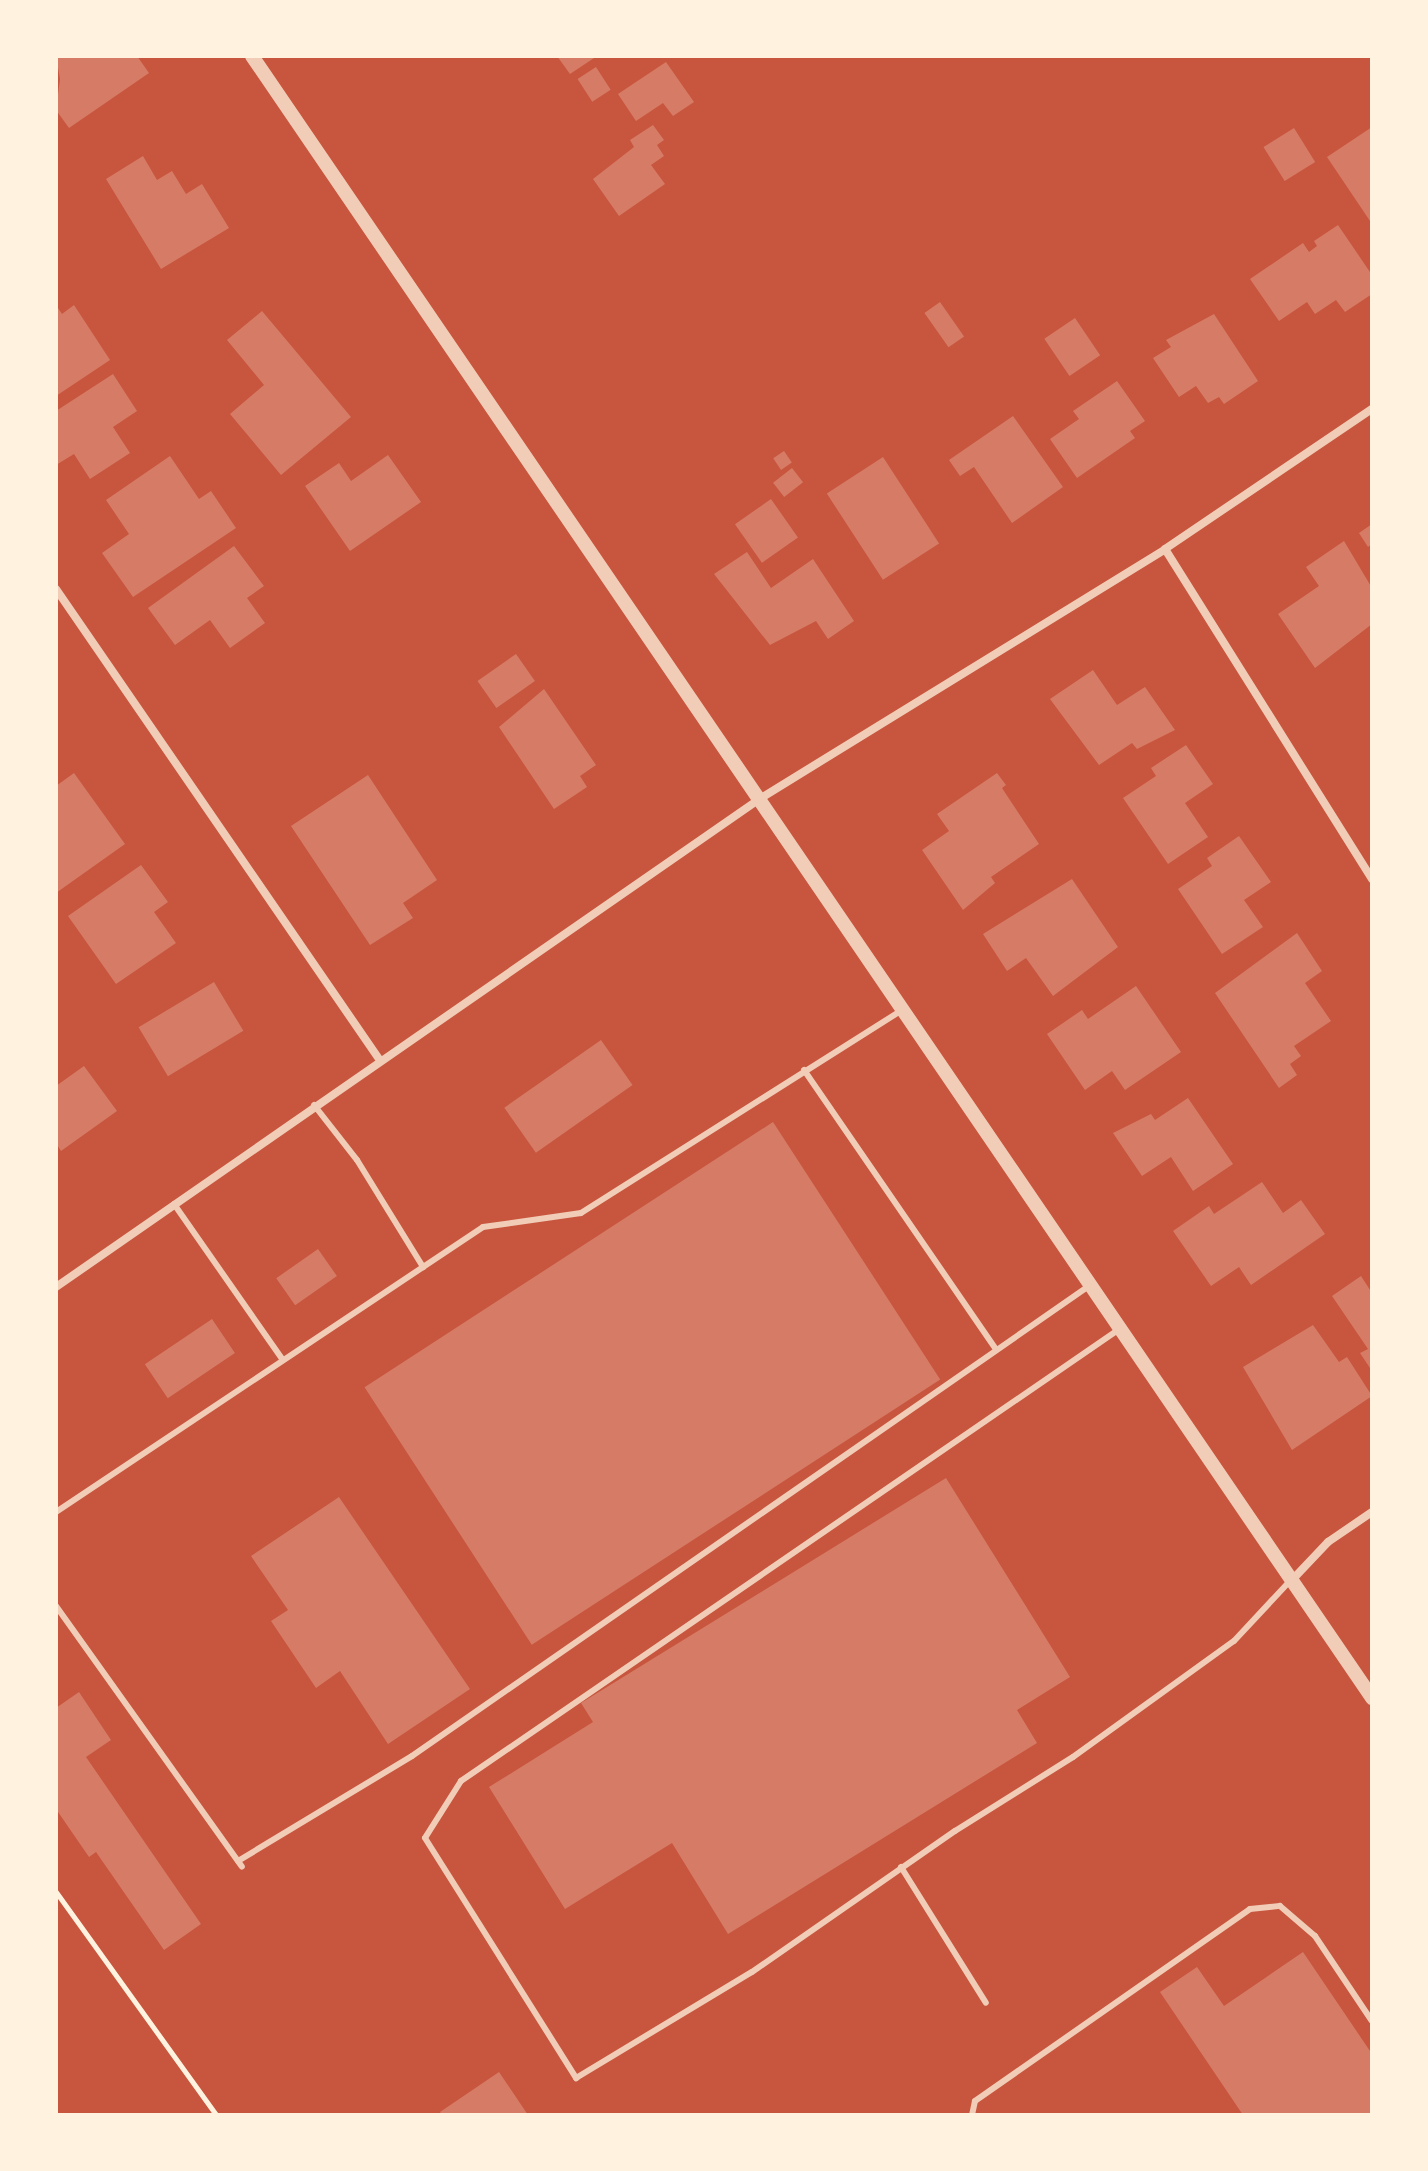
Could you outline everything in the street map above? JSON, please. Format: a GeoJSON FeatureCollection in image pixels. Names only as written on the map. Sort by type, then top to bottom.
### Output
{"type":"FeatureCollection","features":[{"type":"Feature","properties":{"kind":"street"},"geometry":{"type":"LineString","coordinates":[[252,56],[905,1009],[1372,1698]]}},
{"type":"Feature","properties":{"kind":"street"},"geometry":{"type":"LineString","coordinates":[[56,1287],[379,1059],[761,798],[1165,549],[1372,409]]}},
{"type":"Feature","properties":{"kind":"street"},"geometry":{"type":"LineString","coordinates":[[1165,549],[1372,879]]}},
{"type":"Feature","properties":{"kind":"street"},"geometry":{"type":"LineString","coordinates":[[56,589],[379,1059]]}},
{"type":"Feature","properties":{"kind":"street"},"geometry":{"type":"LineString","coordinates":[[1293,1579],[1328,1542],[1372,1512]]}},
{"type":"Feature","properties":{"kind":"lane"},"geometry":{"type":"LineString","coordinates":[[56,1512],[483,1227],[581,1213],[905,1009]]}},
{"type":"Feature","properties":{"kind":"lane"},"geometry":{"type":"LineString","coordinates":[[804,1070],[995,1348]]}},
{"type":"Feature","properties":{"kind":"lane"},"geometry":{"type":"LineString","coordinates":[[314,1105],[357,1160],[423,1267]]}},
{"type":"Feature","properties":{"kind":"lane"},"geometry":{"type":"LineString","coordinates":[[174,1204],[283,1360]]}},
{"type":"Feature","properties":{"kind":"lane"},"geometry":{"type":"LineString","coordinates":[[56,1606],[240,1864],[412,1756],[995,1348],[1092,1284]]}},
{"type":"Feature","properties":{"kind":"lane"},"geometry":{"type":"LineString","coordinates":[[1121,1328],[461,1781],[425,1838],[576,2078],[752,1972],[901,1867],[1073,1757],[1234,1641],[1293,1579]]}},
{"type":"Feature","properties":{"kind":"lane"},"geometry":{"type":"LineString","coordinates":[[901,1867],[986,2003]]}},
{"type":"Feature","properties":{"kind":"lane"},"geometry":{"type":"LineString","coordinates":[[972,2115],[975,2101],[1250,1909],[1280,1906],[1315,1936],[1372,2021]]}},
{"type":"Feature","properties":{"kind":"path"},"geometry":{"type":"LineString","coordinates":[[56,1892],[216,2115]]}},
{"type":"Feature","properties":{"kind":"building"},"geometry":{"type":"Polygon","coordinates":[[[56,56],[137,56],[149,73],[69,128],[56,110],[60,79],[56,56]]]}},
{"type":"Feature","properties":{"kind":"building"},"geometry":{"type":"Polygon","coordinates":[[[557,56],[597,56],[570,74],[557,56]]]}},
{"type":"Feature","properties":{"kind":"building"},"geometry":{"type":"Polygon","coordinates":[[[666,62],[694,102],[673,116],[663,103],[636,121],[618,94],[666,62]]]}},
{"type":"Feature","properties":{"kind":"building"},"geometry":{"type":"Polygon","coordinates":[[[596,67],[611,90],[592,102],[578,79],[596,67]]]}},
{"type":"Feature","properties":{"kind":"building"},"geometry":{"type":"Polygon","coordinates":[[[653,125],[664,140],[657,145],[664,156],[651,165],[665,184],[619,216],[593,179],[634,147],[630,140],[653,125]]]}},
{"type":"Feature","properties":{"kind":"building"},"geometry":{"type":"Polygon","coordinates":[[[1372,127],[1372,224],[1327,157],[1372,127]]]}},
{"type":"Feature","properties":{"kind":"building"},"geometry":{"type":"Polygon","coordinates":[[[1294,128],[1315,162],[1285,181],[1263,147],[1294,128]]]}},
{"type":"Feature","properties":{"kind":"building"},"geometry":{"type":"Polygon","coordinates":[[[143,156],[157,180],[172,171],[186,194],[202,184],[229,228],[161,269],[106,179],[143,156]]]}},
{"type":"Feature","properties":{"kind":"building"},"geometry":{"type":"Polygon","coordinates":[[[1338,225],[1372,275],[1372,294],[1345,312],[1336,300],[1315,314],[1307,302],[1279,321],[1250,279],[1303,243],[1309,252],[1317,246],[1314,241],[1338,225]]]}},
{"type":"Feature","properties":{"kind":"building"},"geometry":{"type":"Polygon","coordinates":[[[940,302],[964,336],[949,347],[924,313],[940,302]]]}},
{"type":"Feature","properties":{"kind":"building"},"geometry":{"type":"Polygon","coordinates":[[[56,305],[62,314],[74,305],[110,360],[56,396],[56,305]]]}},
{"type":"Feature","properties":{"kind":"building"},"geometry":{"type":"Polygon","coordinates":[[[262,311],[351,417],[281,475],[230,414],[264,385],[227,340],[262,311]]]}},
{"type":"Feature","properties":{"kind":"building"},"geometry":{"type":"Polygon","coordinates":[[[1214,314],[1258,381],[1224,404],[1219,397],[1208,403],[1196,386],[1179,397],[1153,358],[1171,347],[1166,340],[1214,314]]]}},
{"type":"Feature","properties":{"kind":"building"},"geometry":{"type":"Polygon","coordinates":[[[1075,318],[1100,355],[1069,376],[1044,339],[1075,318]]]}},
{"type":"Feature","properties":{"kind":"building"},"geometry":{"type":"Polygon","coordinates":[[[113,374],[137,411],[113,427],[130,453],[90,479],[74,454],[56,465],[56,411],[113,374]]]}},
{"type":"Feature","properties":{"kind":"building"},"geometry":{"type":"Polygon","coordinates":[[[1117,381],[1145,421],[1130,431],[1135,438],[1077,478],[1050,439],[1079,419],[1073,411],[1117,381]]]}},
{"type":"Feature","properties":{"kind":"building"},"geometry":{"type":"Polygon","coordinates":[[[1013,416],[1063,487],[1012,523],[974,467],[960,476],[949,460],[1013,416]]]}},
{"type":"Feature","properties":{"kind":"building"},"geometry":{"type":"Polygon","coordinates":[[[784,451],[792,463],[781,470],[773,458],[784,451]]]}},
{"type":"Feature","properties":{"kind":"building"},"geometry":{"type":"Polygon","coordinates":[[[388,455],[421,502],[350,551],[305,486],[339,463],[351,481],[388,455]]]}},
{"type":"Feature","properties":{"kind":"building"},"geometry":{"type":"Polygon","coordinates":[[[170,456],[199,499],[211,491],[236,528],[133,597],[102,553],[129,534],[106,500],[170,456]]]}},
{"type":"Feature","properties":{"kind":"building"},"geometry":{"type":"Polygon","coordinates":[[[883,457],[939,543],[883,580],[827,493],[883,457]]]}},
{"type":"Feature","properties":{"kind":"building"},"geometry":{"type":"Polygon","coordinates":[[[792,468],[803,482],[784,497],[773,483],[792,468]]]}},
{"type":"Feature","properties":{"kind":"building"},"geometry":{"type":"Polygon","coordinates":[[[771,499],[798,538],[762,563],[735,524],[771,499]]]}},
{"type":"Feature","properties":{"kind":"building"},"geometry":{"type":"Polygon","coordinates":[[[1372,524],[1372,544],[1368,547],[1359,533],[1372,524]]]}},
{"type":"Feature","properties":{"kind":"building"},"geometry":{"type":"Polygon","coordinates":[[[1344,541],[1372,588],[1372,624],[1315,668],[1278,614],[1319,586],[1306,567],[1344,541]]]}},
{"type":"Feature","properties":{"kind":"building"},"geometry":{"type":"Polygon","coordinates":[[[234,546],[264,586],[247,598],[265,623],[230,648],[210,620],[175,645],[148,608],[234,546]]]}},
{"type":"Feature","properties":{"kind":"building"},"geometry":{"type":"Polygon","coordinates":[[[747,552],[771,588],[813,559],[854,621],[828,639],[816,621],[770,645],[714,574],[747,552]]]}},
{"type":"Feature","properties":{"kind":"building"},"geometry":{"type":"Polygon","coordinates":[[[516,654],[535,681],[496,708],[477,681],[516,654]]]}},
{"type":"Feature","properties":{"kind":"building"},"geometry":{"type":"Polygon","coordinates":[[[1093,670],[1117,705],[1145,687],[1175,730],[1137,749],[1132,743],[1099,765],[1050,699],[1093,670]]]}},
{"type":"Feature","properties":{"kind":"building"},"geometry":{"type":"Polygon","coordinates":[[[544,689],[596,765],[580,776],[587,787],[554,809],[499,727],[544,689]]]}},
{"type":"Feature","properties":{"kind":"building"},"geometry":{"type":"Polygon","coordinates":[[[1186,745],[1213,784],[1185,803],[1208,837],[1168,864],[1123,798],[1156,776],[1151,768],[1186,745]]]}},
{"type":"Feature","properties":{"kind":"building"},"geometry":{"type":"Polygon","coordinates":[[[74,773],[125,844],[56,893],[56,786],[74,773]]]}},
{"type":"Feature","properties":{"kind":"building"},"geometry":{"type":"Polygon","coordinates":[[[997,773],[1006,785],[1002,788],[1039,844],[991,877],[995,883],[963,910],[922,850],[949,831],[937,814],[997,773]]]}},
{"type":"Feature","properties":{"kind":"building"},"geometry":{"type":"Polygon","coordinates":[[[368,775],[437,880],[403,903],[413,918],[370,945],[291,826],[368,775]]]}},
{"type":"Feature","properties":{"kind":"building"},"geometry":{"type":"Polygon","coordinates":[[[1239,836],[1271,882],[1244,900],[1263,927],[1222,954],[1178,889],[1212,866],[1207,858],[1239,836]]]}},
{"type":"Feature","properties":{"kind":"building"},"geometry":{"type":"Polygon","coordinates":[[[141,865],[168,902],[154,912],[176,943],[116,984],[68,916],[141,865]]]}},
{"type":"Feature","properties":{"kind":"building"},"geometry":{"type":"Polygon","coordinates":[[[1072,879],[1118,947],[1053,996],[1026,958],[1007,971],[983,934],[1072,879]]]}},
{"type":"Feature","properties":{"kind":"building"},"geometry":{"type":"Polygon","coordinates":[[[1297,933],[1322,971],[1305,983],[1331,1021],[1294,1046],[1301,1056],[1290,1064],[1297,1075],[1279,1088],[1215,993],[1297,933]]]}},
{"type":"Feature","properties":{"kind":"building"},"geometry":{"type":"Polygon","coordinates":[[[214,982],[243,1031],[168,1076],[139,1027],[214,982]]]}},
{"type":"Feature","properties":{"kind":"building"},"geometry":{"type":"Polygon","coordinates":[[[1136,986],[1181,1052],[1125,1090],[1112,1071],[1085,1090],[1047,1034],[1082,1010],[1088,1019],[1136,986]]]}},
{"type":"Feature","properties":{"kind":"building"},"geometry":{"type":"Polygon","coordinates":[[[601,1040],[633,1085],[536,1153],[504,1108],[601,1040]]]}},
{"type":"Feature","properties":{"kind":"building"},"geometry":{"type":"Polygon","coordinates":[[[84,1066],[117,1111],[61,1151],[56,1143],[56,1086],[84,1066]]]}},
{"type":"Feature","properties":{"kind":"building"},"geometry":{"type":"Polygon","coordinates":[[[1188,1098],[1233,1164],[1193,1191],[1171,1157],[1142,1176],[1113,1133],[1151,1114],[1155,1120],[1188,1098]]]}},
{"type":"Feature","properties":{"kind":"building"},"geometry":{"type":"Polygon","coordinates":[[[773,1122],[940,1379],[532,1645],[365,1387],[773,1122]]]}},
{"type":"Feature","properties":{"kind":"building"},"geometry":{"type":"Polygon","coordinates":[[[1262,1182],[1283,1213],[1301,1200],[1325,1234],[1251,1285],[1239,1267],[1211,1286],[1173,1231],[1209,1206],[1214,1214],[1262,1182]]]}},
{"type":"Feature","properties":{"kind":"building"},"geometry":{"type":"Polygon","coordinates":[[[318,1249],[337,1276],[295,1305],[276,1278],[318,1249]]]}},
{"type":"Feature","properties":{"kind":"building"},"geometry":{"type":"Polygon","coordinates":[[[1361,1276],[1372,1293],[1372,1371],[1360,1353],[1368,1349],[1332,1296],[1361,1276]]]}},
{"type":"Feature","properties":{"kind":"building"},"geometry":{"type":"Polygon","coordinates":[[[212,1319],[235,1353],[168,1398],[145,1364],[212,1319]]]}},
{"type":"Feature","properties":{"kind":"building"},"geometry":{"type":"Polygon","coordinates":[[[1313,1325],[1339,1362],[1347,1357],[1372,1396],[1292,1450],[1243,1367],[1313,1325]]]}},
{"type":"Feature","properties":{"kind":"building"},"geometry":{"type":"Polygon","coordinates":[[[946,1478],[1070,1677],[1017,1710],[1037,1743],[728,1934],[672,1843],[565,1909],[489,1787],[593,1722],[581,1703],[946,1478]]]}},
{"type":"Feature","properties":{"kind":"building"},"geometry":{"type":"Polygon","coordinates":[[[339,1497],[470,1689],[388,1744],[340,1671],[316,1688],[271,1621],[288,1610],[251,1556],[339,1497]]]}},
{"type":"Feature","properties":{"kind":"building"},"geometry":{"type":"Polygon","coordinates":[[[79,1692],[111,1740],[86,1757],[201,1924],[164,1950],[96,1852],[89,1857],[56,1809],[56,1708],[79,1692]]]}},
{"type":"Feature","properties":{"kind":"building"},"geometry":{"type":"Polygon","coordinates":[[[1303,1952],[1372,2054],[1372,2115],[1243,2115],[1160,1992],[1197,1967],[1224,2006],[1303,1952]]]}},
{"type":"Feature","properties":{"kind":"building"},"geometry":{"type":"Polygon","coordinates":[[[499,2072],[528,2115],[442,2115],[440,2112],[499,2072]]]}}]}
